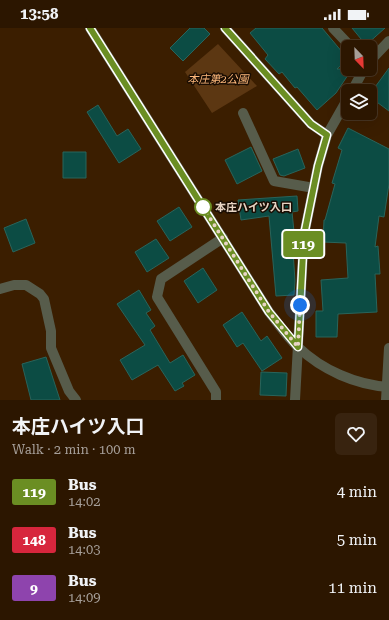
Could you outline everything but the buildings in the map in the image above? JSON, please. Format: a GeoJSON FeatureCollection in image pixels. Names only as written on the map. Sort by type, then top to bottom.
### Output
{"type":"FeatureCollection","features":[{"type":"Feature","properties":{"kind":"street"},"geometry":{"type":"LineString","coordinates":[[90,28],[269,312],[298,347],[326,369],[352,380],[388,387]]}},
{"type":"Feature","properties":{"kind":"street"},"geometry":{"type":"LineString","coordinates":[[225,28],[311,124],[327,135]]}},
{"type":"Feature","properties":{"kind":"street"},"geometry":{"type":"LineString","coordinates":[[333,28],[344,40]]}},
{"type":"Feature","properties":{"kind":"street"},"geometry":{"type":"LineString","coordinates":[[377,54],[389,41]]}},
{"type":"Feature","properties":{"kind":"street"},"geometry":{"type":"LineString","coordinates":[[295,400],[304,235],[327,135],[341,110]]}},
{"type":"Feature","properties":{"kind":"street"},"geometry":{"type":"LineString","coordinates":[[243,113],[274,181],[314,188]]}},
{"type":"Feature","properties":{"kind":"street"},"geometry":{"type":"LineString","coordinates":[[216,400],[216,392],[157,297],[162,279],[223,238]]}},
{"type":"Feature","properties":{"kind":"street"},"geometry":{"type":"LineString","coordinates":[[0,289],[14,285],[26,285],[40,294],[44,299],[51,331],[51,348],[69,391],[76,400]]}},
{"type":"Feature","properties":{"kind":"street"},"geometry":{"type":"LineString","coordinates":[[386,400],[388,387],[389,348]]}},
{"type":"Feature","properties":{"kind":"green space","name":"本庄第2公園"},"geometry":{"type":"Polygon","coordinates":[[[218,44],[257,86],[212,113],[185,72],[218,44]]]}},
{"type":"Feature","properties":{"kind":"bus line","name":"119"},"geometry":{"type":"LineString","coordinates":[[90,28],[269,312],[298,347],[304,235],[318,166],[327,135],[311,124],[225,28]]}},
{"type":"Feature","properties":{"kind":"place","name":"本庄ハイツ入口"},"geometry":{"type":"Point","coordinates":[203,207]}},
{"type":"Feature","properties":{"kind":"route"},"geometry":{"type":"LineString","coordinates":[[203,207],[269,312],[298,347],[300,305]]}}]}
